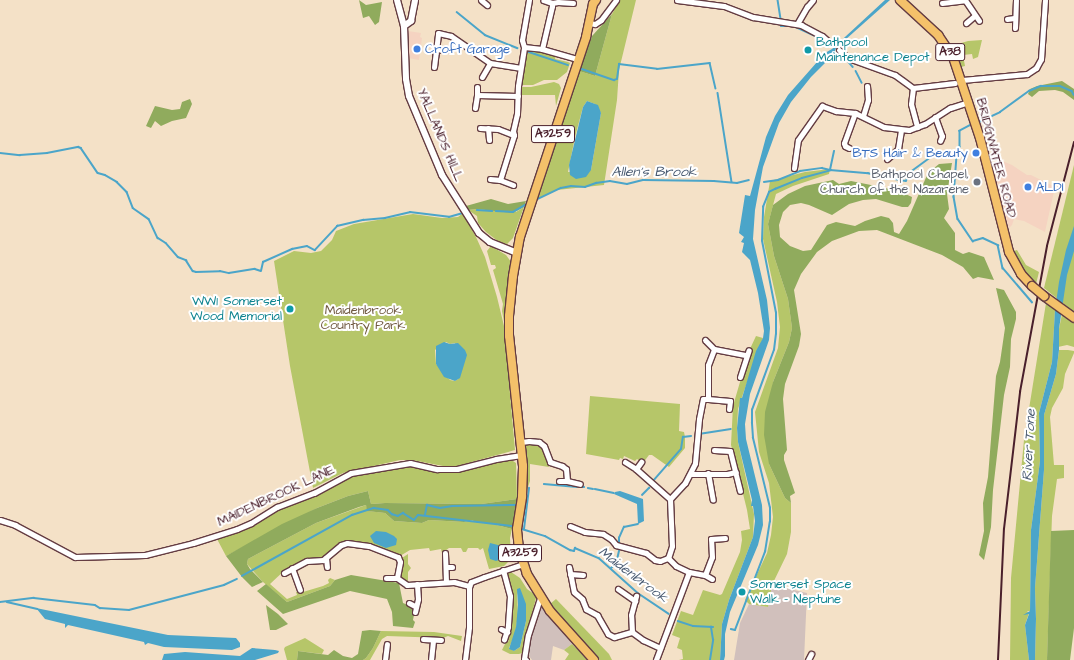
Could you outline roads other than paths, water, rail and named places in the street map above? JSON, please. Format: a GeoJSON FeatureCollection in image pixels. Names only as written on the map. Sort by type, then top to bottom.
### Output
{"type":"FeatureCollection","features":[{"type":"Feature","properties":{"kind":"main road","name":"BRIDGWATER ROAD"},"geometry":{"type":"LineString","coordinates":[[900,0],[938,35],[953,57],[959,82],[969,102],[979,134],[1009,252],[1021,274],[1032,286],[1072,317]]}},
{"type":"Feature","properties":{"kind":"main road","name":"A3259"},"geometry":{"type":"LineString","coordinates":[[594,1],[590,23],[530,206],[517,253],[512,276],[509,316],[509,336],[522,455],[523,484],[517,534],[523,564],[540,596],[560,623],[594,660]]}},
{"type":"Feature","properties":{"kind":"street","name":"YALLANDS HILL"},"geometry":{"type":"LineString","coordinates":[[397,0],[404,26],[406,78],[409,96],[442,175],[480,233],[490,242],[517,253]]}},
{"type":"Feature","properties":{"kind":"street"},"geometry":{"type":"LineString","coordinates":[[404,26],[410,21],[416,0]]}},
{"type":"Feature","properties":{"kind":"street"},"geometry":{"type":"LineString","coordinates":[[481,0],[487,5]]}},
{"type":"Feature","properties":{"kind":"street"},"geometry":{"type":"LineString","coordinates":[[500,180],[514,135],[513,131],[517,114],[520,68],[524,47],[522,40],[528,0]]}},
{"type":"Feature","properties":{"kind":"street"},"geometry":{"type":"LineString","coordinates":[[542,0],[552,3],[558,2],[573,4]]}},
{"type":"Feature","properties":{"kind":"street"},"geometry":{"type":"LineString","coordinates":[[590,23],[595,24],[601,20],[616,0]]}},
{"type":"Feature","properties":{"kind":"street"},"geometry":{"type":"LineString","coordinates":[[677,0],[724,6],[753,17],[797,24],[822,36],[830,43]]}},
{"type":"Feature","properties":{"kind":"street"},"geometry":{"type":"LineString","coordinates":[[797,24],[806,7],[814,0]]}},
{"type":"Feature","properties":{"kind":"street"},"geometry":{"type":"LineString","coordinates":[[942,3],[965,0],[974,16],[979,21]]}},
{"type":"Feature","properties":{"kind":"street"},"geometry":{"type":"LineString","coordinates":[[1015,28],[1014,18],[1016,0]]}},
{"type":"Feature","properties":{"kind":"street"},"geometry":{"type":"LineString","coordinates":[[839,50],[848,58],[895,75],[912,88],[1027,74],[1036,68],[1041,59],[1046,0]]}},
{"type":"Feature","properties":{"kind":"street"},"geometry":{"type":"LineString","coordinates":[[542,49],[552,3]]}},
{"type":"Feature","properties":{"kind":"street"},"geometry":{"type":"LineString","coordinates":[[966,23],[974,16]]}},
{"type":"Feature","properties":{"kind":"street"},"geometry":{"type":"LineString","coordinates":[[1007,19],[1014,18]]}},
{"type":"Feature","properties":{"kind":"street"},"geometry":{"type":"LineString","coordinates":[[434,67],[438,33],[451,36],[490,63],[520,68]]}},
{"type":"Feature","properties":{"kind":"street"},"geometry":{"type":"LineString","coordinates":[[524,47],[542,49],[578,59]]}},
{"type":"Feature","properties":{"kind":"street"},"geometry":{"type":"LineString","coordinates":[[435,49],[446,50]]}},
{"type":"Feature","properties":{"kind":"street"},"geometry":{"type":"LineString","coordinates":[[482,77],[490,63]]}},
{"type":"Feature","properties":{"kind":"street"},"geometry":{"type":"LineString","coordinates":[[475,108],[477,87]]}},
{"type":"Feature","properties":{"kind":"street"},"geometry":{"type":"LineString","coordinates":[[912,88],[911,104],[917,128]]}},
{"type":"Feature","properties":{"kind":"street"},"geometry":{"type":"LineString","coordinates":[[863,116],[868,100],[869,89]]}},
{"type":"Feature","properties":{"kind":"street"},"geometry":{"type":"LineString","coordinates":[[477,95],[518,96]]}},
{"type":"Feature","properties":{"kind":"street"},"geometry":{"type":"LineString","coordinates":[[794,168],[792,161],[798,140],[820,104],[836,111],[855,113],[884,127],[901,130],[917,128],[950,108],[969,102]]}},
{"type":"Feature","properties":{"kind":"street"},"geometry":{"type":"LineString","coordinates":[[844,147],[855,113]]}},
{"type":"Feature","properties":{"kind":"street"},"geometry":{"type":"LineString","coordinates":[[935,117],[942,138]]}},
{"type":"Feature","properties":{"kind":"street"},"geometry":{"type":"LineString","coordinates":[[480,128],[498,129],[514,135]]}},
{"type":"Feature","properties":{"kind":"street"},"geometry":{"type":"LineString","coordinates":[[488,128],[489,140]]}},
{"type":"Feature","properties":{"kind":"street"},"geometry":{"type":"LineString","coordinates":[[891,158],[898,149],[901,130]]}},
{"type":"Feature","properties":{"kind":"street"},"geometry":{"type":"LineString","coordinates":[[490,179],[500,180],[513,185]]}},
{"type":"Feature","properties":{"kind":"street"},"geometry":{"type":"LineString","coordinates":[[705,340],[714,349],[746,355]]}},
{"type":"Feature","properties":{"kind":"street"},"geometry":{"type":"LineString","coordinates":[[708,399],[708,365],[714,349]]}},
{"type":"Feature","properties":{"kind":"street"},"geometry":{"type":"LineString","coordinates":[[740,377],[746,355],[749,350]]}},
{"type":"Feature","properties":{"kind":"street"},"geometry":{"type":"LineString","coordinates":[[668,558],[672,546],[670,499],[691,474],[696,459],[696,440],[701,407],[704,399],[732,399],[729,410]]}},
{"type":"Feature","properties":{"kind":"street"},"geometry":{"type":"LineString","coordinates":[[520,442],[536,441],[544,446],[550,462],[566,469],[566,481]]}},
{"type":"Feature","properties":{"kind":"street"},"geometry":{"type":"LineString","coordinates":[[714,450],[730,451],[740,491]]}},
{"type":"Feature","properties":{"kind":"street","name":"MAIDENBROOK LANE"},"geometry":{"type":"LineString","coordinates":[[0,520],[22,529],[75,557],[157,553],[214,538],[251,523],[277,507],[314,493],[351,473],[410,463],[437,469],[457,469],[496,459],[522,455]]}},
{"type":"Feature","properties":{"kind":"street"},"geometry":{"type":"LineString","coordinates":[[625,462],[636,469],[670,499]]}},
{"type":"Feature","properties":{"kind":"street"},"geometry":{"type":"LineString","coordinates":[[636,469],[641,462]]}},
{"type":"Feature","properties":{"kind":"street"},"geometry":{"type":"LineString","coordinates":[[691,474],[727,474],[736,472]]}},
{"type":"Feature","properties":{"kind":"street"},"geometry":{"type":"LineString","coordinates":[[708,473],[713,500]]}},
{"type":"Feature","properties":{"kind":"street"},"geometry":{"type":"LineString","coordinates":[[559,481],[580,484]]}},
{"type":"Feature","properties":{"kind":"street"},"geometry":{"type":"LineString","coordinates":[[570,526],[579,530],[603,534],[611,539],[616,545],[646,553],[654,560],[660,561],[668,558]]}},
{"type":"Feature","properties":{"kind":"street"},"geometry":{"type":"LineString","coordinates":[[705,575],[712,557],[711,539],[725,538]]}},
{"type":"Feature","properties":{"kind":"street"},"geometry":{"type":"LineString","coordinates":[[284,573],[307,562],[326,558],[341,545],[347,543],[369,546],[398,556],[400,562],[397,578]]}},
{"type":"Feature","properties":{"kind":"street"},"geometry":{"type":"LineString","coordinates":[[446,553],[446,582]]}},
{"type":"Feature","properties":{"kind":"street"},"geometry":{"type":"LineString","coordinates":[[326,558],[327,567]]}},
{"type":"Feature","properties":{"kind":"street"},"geometry":{"type":"LineString","coordinates":[[668,558],[676,566],[689,572],[705,575],[712,579]]}},
{"type":"Feature","properties":{"kind":"street"},"geometry":{"type":"LineString","coordinates":[[465,660],[469,627],[469,586],[471,582],[523,564]]}},
{"type":"Feature","properties":{"kind":"street"},"geometry":{"type":"LineString","coordinates":[[569,566],[574,592],[582,599],[586,609],[597,615],[608,634],[614,637],[632,632]]}},
{"type":"Feature","properties":{"kind":"street"},"geometry":{"type":"LineString","coordinates":[[446,567],[452,567]]}},
{"type":"Feature","properties":{"kind":"street"},"geometry":{"type":"LineString","coordinates":[[292,568],[300,590]]}},
{"type":"Feature","properties":{"kind":"street"},"geometry":{"type":"LineString","coordinates":[[503,570],[510,594],[507,632],[504,639]]}},
{"type":"Feature","properties":{"kind":"street"},"geometry":{"type":"LineString","coordinates":[[656,660],[689,572]]}},
{"type":"Feature","properties":{"kind":"street"},"geometry":{"type":"LineString","coordinates":[[570,574],[583,574]]}},
{"type":"Feature","properties":{"kind":"street"},"geometry":{"type":"LineString","coordinates":[[386,578],[397,578],[407,585],[446,582],[462,583],[469,586]]}},
{"type":"Feature","properties":{"kind":"street"},"geometry":{"type":"LineString","coordinates":[[415,612],[415,606],[418,598],[417,584]]}},
{"type":"Feature","properties":{"kind":"street"},"geometry":{"type":"LineString","coordinates":[[618,589],[636,599],[631,615],[632,632],[636,636],[660,648]]}},
{"type":"Feature","properties":{"kind":"street"},"geometry":{"type":"LineString","coordinates":[[526,660],[533,616],[540,596]]}},
{"type":"Feature","properties":{"kind":"street"},"geometry":{"type":"LineString","coordinates":[[409,603],[415,606]]}},
{"type":"Feature","properties":{"kind":"street"},"geometry":{"type":"LineString","coordinates":[[501,629],[507,632]]}},
{"type":"Feature","properties":{"kind":"street"},"geometry":{"type":"LineString","coordinates":[[423,639],[441,640]]}},
{"type":"Feature","properties":{"kind":"street"},"geometry":{"type":"LineString","coordinates":[[431,660],[433,640]]}},
{"type":"Feature","properties":{"kind":"street"},"geometry":{"type":"LineString","coordinates":[[385,660],[387,644]]}},
{"type":"Feature","properties":{"kind":"street"},"geometry":{"type":"LineString","coordinates":[[808,660],[811,654]]}},
{"type":"Feature","properties":{"kind":"water"},"geometry":{"type":"Polygon","coordinates":[[[885,0],[890,0],[836,48],[834,54],[811,77],[791,102],[779,123],[763,167],[755,210],[753,239],[767,300],[770,328],[769,340],[750,394],[745,424],[746,439],[762,505],[763,525],[758,545],[730,612],[725,634],[725,656],[724,660],[720,660],[722,624],[729,600],[753,537],[755,521],[753,506],[751,506],[752,500],[738,442],[737,428],[740,398],[742,398],[756,351],[763,338],[764,331],[758,293],[750,260],[742,252],[744,243],[741,242],[744,237],[739,233],[745,195],[750,196],[766,137],[775,116],[788,95],[825,53],[832,49],[885,0]]]}},
{"type":"Feature","properties":{"kind":"water"},"geometry":{"type":"Polygon","coordinates":[[[587,101],[598,105],[601,113],[591,170],[586,177],[576,179],[570,175],[569,165],[583,107],[587,101]]]}},
{"type":"Feature","properties":{"kind":"water"},"geometry":{"type":"Polygon","coordinates":[[[1074,226],[1074,251],[1067,275],[1059,329],[1059,350],[1056,374],[1044,415],[1044,470],[1035,588],[1035,660],[1029,660],[1025,625],[1029,614],[1023,615],[1030,611],[1031,530],[1040,461],[1039,413],[1052,362],[1055,310],[1059,282],[1066,250],[1074,226]]]}},
{"type":"Feature","properties":{"kind":"water"},"geometry":{"type":"Polygon","coordinates":[[[444,342],[450,344],[458,343],[465,350],[467,355],[460,378],[455,381],[444,377],[436,364],[436,346],[444,342]]]}},
{"type":"Feature","properties":{"kind":"water"},"geometry":{"type":"Polygon","coordinates":[[[620,491],[643,499],[644,521],[638,524],[637,504],[614,494],[615,492],[620,491]]]}},
{"type":"Feature","properties":{"kind":"water"},"geometry":{"type":"Polygon","coordinates":[[[376,531],[386,532],[394,536],[397,539],[396,545],[386,548],[374,543],[370,536],[376,531]]]}},
{"type":"Feature","properties":{"kind":"water"},"geometry":{"type":"Polygon","coordinates":[[[490,543],[502,546],[505,550],[504,558],[496,561],[490,559],[488,550],[490,543]]]}},
{"type":"Feature","properties":{"kind":"water"},"geometry":{"type":"Polygon","coordinates":[[[520,588],[526,604],[526,621],[520,647],[514,651],[509,649],[516,627],[518,605],[517,589],[520,588]]]}},
{"type":"Feature","properties":{"kind":"water"},"geometry":{"type":"Polygon","coordinates":[[[36,608],[168,635],[236,638],[240,643],[240,647],[232,650],[164,647],[148,643],[145,645],[144,642],[68,625],[65,628],[65,624],[45,619],[36,608]]]}},
{"type":"Feature","properties":{"kind":"water"},"geometry":{"type":"Polygon","coordinates":[[[252,648],[279,651],[278,653],[255,660],[162,660],[164,654],[185,652],[240,656],[252,648]]]}},
{"type":"Feature","properties":{"kind":"waterway"},"geometry":{"type":"LineString","coordinates":[[778,0],[781,19]]}},
{"type":"Feature","properties":{"kind":"waterway"},"geometry":{"type":"LineString","coordinates":[[457,12],[485,35],[517,48]]}},
{"type":"Feature","properties":{"kind":"waterway"},"geometry":{"type":"LineString","coordinates":[[781,26],[787,26]]}},
{"type":"Feature","properties":{"kind":"waterway"},"geometry":{"type":"LineString","coordinates":[[796,27],[820,38]]}},
{"type":"Feature","properties":{"kind":"waterway"},"geometry":{"type":"LineString","coordinates":[[529,52],[568,65]]}},
{"type":"Feature","properties":{"kind":"waterway"},"geometry":{"type":"LineString","coordinates":[[847,60],[853,67]]}},
{"type":"Feature","properties":{"kind":"waterway"},"geometry":{"type":"LineString","coordinates":[[582,69],[614,80],[617,79],[619,64],[657,69],[710,63],[716,88]]}},
{"type":"Feature","properties":{"kind":"waterway"},"geometry":{"type":"LineString","coordinates":[[856,71],[862,83]]}},
{"type":"Feature","properties":{"kind":"waterway"},"geometry":{"type":"LineString","coordinates":[[979,122],[1000,112],[1029,91],[1041,86],[1060,86],[1072,91],[1074,95]]}},
{"type":"Feature","properties":{"kind":"waterway"},"geometry":{"type":"LineString","coordinates":[[718,93],[732,182]]}},
{"type":"Feature","properties":{"kind":"waterway"},"geometry":{"type":"LineString","coordinates":[[973,124],[960,131],[960,147],[957,156],[954,197],[958,219],[973,241],[983,238],[998,245],[1003,268],[1032,302]]}},
{"type":"Feature","properties":{"kind":"waterway","name":"Allen's Brook"},"geometry":{"type":"LineString","coordinates":[[0,153],[20,155],[47,153],[78,147],[81,148],[98,173],[117,182],[127,192],[133,208],[149,219],[158,238],[166,243],[178,257],[186,260],[193,271],[196,272],[220,271],[229,273],[255,269],[261,271],[263,262],[292,249],[307,246],[315,250],[337,226],[363,220],[385,218],[410,212],[449,217],[463,213]]}},
{"type":"Feature","properties":{"kind":"waterway"},"geometry":{"type":"LineString","coordinates":[[830,170],[834,151]]}},
{"type":"Feature","properties":{"kind":"waterway","name":"Allen's Brook"},"geometry":{"type":"LineString","coordinates":[[764,182],[778,180],[800,171],[822,168],[868,173],[906,181],[909,173],[931,157],[945,153],[957,156]]}},
{"type":"Feature","properties":{"kind":"waterway"},"geometry":{"type":"LineString","coordinates":[[731,629],[735,630],[765,552],[770,522],[770,508],[753,438],[752,423],[752,410],[774,350],[776,334],[776,313],[762,241],[763,207],[769,192],[802,178],[831,170]]}},
{"type":"Feature","properties":{"kind":"waterway","name":"Allen's Brook"},"geometry":{"type":"LineString","coordinates":[[538,199],[561,188],[571,186],[585,187],[596,183],[610,181],[627,184],[643,180],[714,181],[737,183],[749,180]]}},
{"type":"Feature","properties":{"kind":"waterway","name":"Allen's Brook"},"geometry":{"type":"LineString","coordinates":[[496,211],[513,212],[525,205]]}},
{"type":"Feature","properties":{"kind":"waterway","name":"Allen's Brook"},"geometry":{"type":"LineString","coordinates":[[477,210],[492,211]]}},
{"type":"Feature","properties":{"kind":"waterway"},"geometry":{"type":"LineString","coordinates":[[699,434],[731,429]]}},
{"type":"Feature","properties":{"kind":"waterway"},"geometry":{"type":"LineString","coordinates":[[654,480],[681,449],[683,437],[691,436]]}},
{"type":"Feature","properties":{"kind":"waterway"},"geometry":{"type":"LineString","coordinates":[[544,484],[577,487]]}},
{"type":"Feature","properties":{"kind":"waterway"},"geometry":{"type":"LineString","coordinates":[[524,529],[529,488]]}},
{"type":"Feature","properties":{"kind":"waterway"},"geometry":{"type":"LineString","coordinates":[[588,488],[593,489]]}},
{"type":"Feature","properties":{"kind":"waterway"},"geometry":{"type":"LineString","coordinates":[[642,495],[649,488]]}},
{"type":"Feature","properties":{"kind":"waterway"},"geometry":{"type":"LineString","coordinates":[[595,489],[614,493]]}},
{"type":"Feature","properties":{"kind":"waterway"},"geometry":{"type":"LineString","coordinates":[[425,515],[427,505],[440,508],[452,506],[515,505]]}},
{"type":"Feature","properties":{"kind":"waterway"},"geometry":{"type":"LineString","coordinates":[[242,576],[352,515],[374,508],[388,510],[392,514],[398,516],[403,513],[414,520],[418,515],[512,526]]}},
{"type":"Feature","properties":{"kind":"waterway"},"geometry":{"type":"LineString","coordinates":[[619,542],[619,538],[624,527],[638,524]]}},
{"type":"Feature","properties":{"kind":"waterway","name":"Maidenbrook"},"geometry":{"type":"LineString","coordinates":[[522,529],[545,536],[570,550],[574,551],[575,548],[599,558],[638,593],[669,614]]}},
{"type":"Feature","properties":{"kind":"waterway"},"geometry":{"type":"LineString","coordinates":[[611,568],[616,564],[619,551]]}},
{"type":"Feature","properties":{"kind":"waterway"},"geometry":{"type":"LineString","coordinates":[[0,602],[34,598],[95,605],[100,608],[129,610],[224,585],[237,579]]}},
{"type":"Feature","properties":{"kind":"waterway"},"geometry":{"type":"LineString","coordinates":[[7,602],[37,609]]}},
{"type":"Feature","properties":{"kind":"waterway","name":"Maidenbrook"},"geometry":{"type":"LineString","coordinates":[[678,621],[693,626],[713,627]]}},
{"type":"Feature","properties":{"kind":"waterway"},"geometry":{"type":"LineString","coordinates":[[710,660],[713,640],[711,627]]}},
{"type":"Feature","properties":{"kind":"railway"},"geometry":{"type":"LineString","coordinates":[[998,660],[1004,529],[1020,392],[1047,246],[1074,142]]}},
{"type":"Feature","properties":{"kind":"place","name":"Croft Garage"},"geometry":{"type":"Point","coordinates":[417,49]}},
{"type":"Feature","properties":{"kind":"place","name":"Bathpool Maintenance Depot"},"geometry":{"type":"Point","coordinates":[808,50]}},
{"type":"Feature","properties":{"kind":"place","name":"BTS Hair & Beauty"},"geometry":{"type":"Point","coordinates":[976,153]}},
{"type":"Feature","properties":{"kind":"place","name":"Bathpool Chapel, Church of the Nazarene"},"geometry":{"type":"Point","coordinates":[977,182]}},
{"type":"Feature","properties":{"kind":"place","name":"ALDI"},"geometry":{"type":"Point","coordinates":[1028,187]}},
{"type":"Feature","properties":{"kind":"place","name":"WW1 Somerset Wood Memorial"},"geometry":{"type":"Point","coordinates":[290,309]}},
{"type":"Feature","properties":{"kind":"place","name":"Somerset Space Walk - Neptune"},"geometry":{"type":"Point","coordinates":[742,592]}},
{"type":"Feature","properties":{"kind":"park label","name":"Maidenbrook Country Park"},"geometry":{"type":"Point","coordinates":[363,318]}},
{"type":"Feature","properties":{"kind":"water label","name":"River Tone"},"geometry":{"type":"Point","coordinates":[1029,445]}}]}
